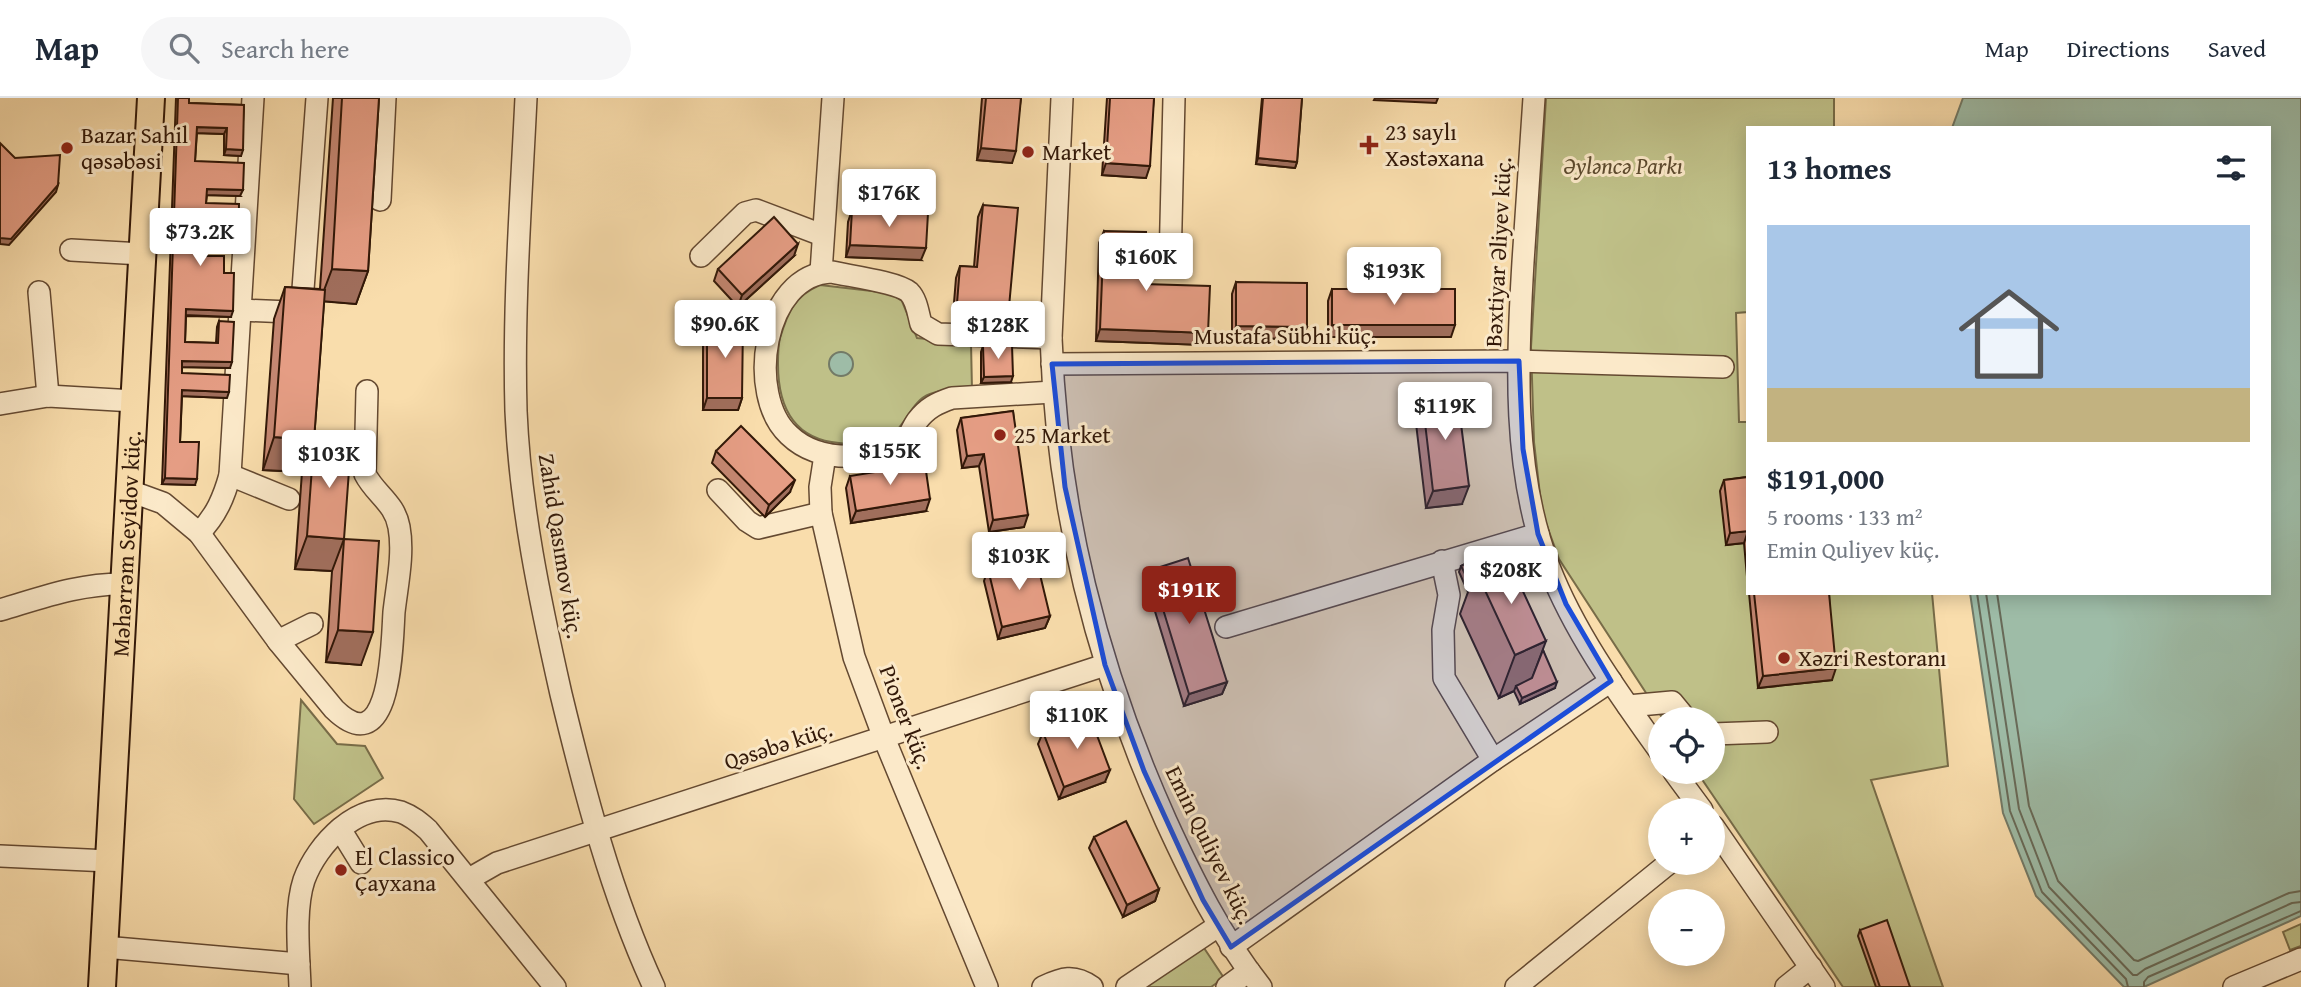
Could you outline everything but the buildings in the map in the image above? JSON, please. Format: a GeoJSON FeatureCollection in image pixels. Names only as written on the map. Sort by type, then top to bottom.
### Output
{"type":"FeatureCollection","features":[{"type":"Feature","properties":{"kind":"main road","name":"Məhərrəm Seyidov küç."},"geometry":{"type":"LineString","coordinates":[[102,987],[151,98]]}},
{"type":"Feature","properties":{"kind":"street"},"geometry":{"type":"LineString","coordinates":[[199,533],[211,521],[224,497],[230,475],[253,98]]}},
{"type":"Feature","properties":{"kind":"street"},"geometry":{"type":"LineString","coordinates":[[240,310],[290,312],[302,303],[317,98]]}},
{"type":"Feature","properties":{"kind":"street"},"geometry":{"type":"LineString","coordinates":[[380,200],[385,98]]}},
{"type":"Feature","properties":{"kind":"street","name":"Zahid Qasımov küç."},"geometry":{"type":"LineString","coordinates":[[526,98],[516,342],[519,460],[540,599],[571,736],[629,929],[654,987]]}},
{"type":"Feature","properties":{"kind":"street"},"geometry":{"type":"LineString","coordinates":[[821,272],[833,98]]}},
{"type":"Feature","properties":{"kind":"street","name":"Emin Quliyev küç."},"geometry":{"type":"LineString","coordinates":[[1062,98],[1051,338],[1053,391],[1070,516],[1083,584],[1105,664],[1144,771],[1198,890],[1231,947],[1255,979]]}},
{"type":"Feature","properties":{"kind":"street"},"geometry":{"type":"LineString","coordinates":[[1170,265],[1174,98]]}},
{"type":"Feature","properties":{"kind":"street","name":"Bəxtiyar Əliyev küç."},"geometry":{"type":"LineString","coordinates":[[1534,98],[1519,361],[1523,449],[1531,509],[1549,568],[1566,604],[1611,681],[1648,734]]}},
{"type":"Feature","properties":{"kind":"street"},"geometry":{"type":"LineString","coordinates":[[701,256],[745,213],[756,210],[822,235]]}},
{"type":"Feature","properties":{"kind":"street"},"geometry":{"type":"LineString","coordinates":[[71,250],[142,254]]}},
{"type":"Feature","properties":{"kind":"street"},"geometry":{"type":"LineString","coordinates":[[1051,338],[938,334],[921,324],[917,304],[910,293],[900,287],[821,272],[797,284],[786,295],[774,315],[767,346],[766,375],[777,422],[789,435],[802,445],[825,455],[849,457],[893,450],[906,444],[916,423],[926,410],[936,403],[952,398],[1053,391]]}},
{"type":"Feature","properties":{"kind":"street"},"geometry":{"type":"LineString","coordinates":[[39,292],[48,396]]}},
{"type":"Feature","properties":{"kind":"street","name":"Mustafa Sübhi küç."},"geometry":{"type":"LineString","coordinates":[[1052,363],[1519,361],[1723,367]]}},
{"type":"Feature","properties":{"kind":"street"},"geometry":{"type":"LineString","coordinates":[[130,491],[163,503],[199,533],[278,641],[343,718],[363,723],[372,719],[379,711],[388,685],[401,538],[396,513],[365,474],[367,391]]}},
{"type":"Feature","properties":{"kind":"street"},"geometry":{"type":"LineString","coordinates":[[0,404],[48,396],[134,401]]}},
{"type":"Feature","properties":{"kind":"street","name":"Pioner küç."},"geometry":{"type":"LineString","coordinates":[[825,455],[820,487],[821,513],[854,657],[884,738],[987,987]]}},
{"type":"Feature","properties":{"kind":"street"},"geometry":{"type":"LineString","coordinates":[[230,475],[289,499]]}},
{"type":"Feature","properties":{"kind":"street"},"geometry":{"type":"LineString","coordinates":[[718,490],[747,521],[758,528],[821,513]]}},
{"type":"Feature","properties":{"kind":"street"},"geometry":{"type":"LineString","coordinates":[[1226,627],[1538,534]]}},
{"type":"Feature","properties":{"kind":"street"},"geometry":{"type":"LineString","coordinates":[[1442,561],[1449,595],[1443,631],[1444,678],[1493,760]]}},
{"type":"Feature","properties":{"kind":"street"},"geometry":{"type":"LineString","coordinates":[[0,610],[80,587],[125,584]]}},
{"type":"Feature","properties":{"kind":"street"},"geometry":{"type":"LineString","coordinates":[[278,641],[312,624]]}},
{"type":"Feature","properties":{"kind":"street","name":"Qəsəbə küç."},"geometry":{"type":"LineString","coordinates":[[469,879],[497,863],[1105,664]]}},
{"type":"Feature","properties":{"kind":"street"},"geometry":{"type":"LineString","coordinates":[[1231,947],[1493,760],[1611,681]]}},
{"type":"Feature","properties":{"kind":"street"},"geometry":{"type":"LineString","coordinates":[[1628,706],[1672,702],[1676,707]]}},
{"type":"Feature","properties":{"kind":"street"},"geometry":{"type":"LineString","coordinates":[[1725,734],[1768,732]]}},
{"type":"Feature","properties":{"kind":"street"},"geometry":{"type":"LineString","coordinates":[[300,987],[300,903],[304,881],[326,843],[340,829],[375,811],[401,812],[414,818],[428,830],[555,987]]}},
{"type":"Feature","properties":{"kind":"street"},"geometry":{"type":"LineString","coordinates":[[340,829],[361,863]]}},
{"type":"Feature","properties":{"kind":"street"},"geometry":{"type":"LineString","coordinates":[[1725,844],[1824,987]]}},
{"type":"Feature","properties":{"kind":"street"},"geometry":{"type":"LineString","coordinates":[[0,856],[109,861]]}},
{"type":"Feature","properties":{"kind":"street"},"geometry":{"type":"LineString","coordinates":[[1516,987],[1654,875]]}},
{"type":"Feature","properties":{"kind":"street"},"geometry":{"type":"LineString","coordinates":[[1127,987],[1218,926]]}},
{"type":"Feature","properties":{"kind":"street"},"geometry":{"type":"LineString","coordinates":[[104,947],[299,964]]}},
{"type":"Feature","properties":{"kind":"street"},"geometry":{"type":"LineString","coordinates":[[2234,987],[2301,959]]}},
{"type":"Feature","properties":{"kind":"street"},"geometry":{"type":"LineString","coordinates":[[1786,987],[1811,967]]}},
{"type":"Feature","properties":{"kind":"street"},"geometry":{"type":"LineString","coordinates":[[1043,987],[1058,979],[1071,977],[1092,987]]}},
{"type":"Feature","properties":{"kind":"street"},"geometry":{"type":"LineString","coordinates":[[1227,987],[1255,979]]}},
{"type":"Feature","properties":{"kind":"highlighted area"},"geometry":{"type":"Polygon","coordinates":[[[1519,361],[1523,449],[1538,534],[1566,604],[1611,681],[1231,947],[1203,900],[1144,771],[1105,665],[1065,487],[1052,364],[1519,361]]]}},
{"type":"Feature","properties":{"kind":"green space","name":"Əyləncə Parkı"},"geometry":{"type":"Polygon","coordinates":[[[1546,98],[1834,98],[1834,126],[1746,126],[1746,312],[1736,313],[1739,422],[1746,422],[1746,595],[1932,595],[1948,766],[1871,780],[1943,987],[1843,987],[1725,813],[1725,798],[1715,798],[1705,784],[1725,784],[1725,707],[1655,707],[1559,559],[1542,512],[1534,442],[1531,347],[1546,98]]]}},
{"type":"Feature","properties":{"kind":"green space"},"geometry":{"type":"Polygon","coordinates":[[[820,285],[889,293],[902,301],[917,338],[971,343],[972,390],[930,394],[917,403],[896,431],[876,443],[860,445],[823,440],[799,428],[785,407],[781,394],[779,341],[793,306],[804,294],[820,285]]]}},
{"type":"Feature","properties":{"kind":"green space"},"geometry":{"type":"Polygon","coordinates":[[[301,700],[337,744],[365,746],[383,778],[314,824],[294,799],[301,700]]]}},
{"type":"Feature","properties":{"kind":"green space"},"geometry":{"type":"Polygon","coordinates":[[[2301,924],[2301,946],[2290,950],[2283,932],[2301,924]]]}},
{"type":"Feature","properties":{"kind":"green space"},"geometry":{"type":"Polygon","coordinates":[[[1202,945],[1224,978],[1211,987],[1140,987],[1202,945]]]}},
{"type":"Feature","properties":{"kind":"water"},"geometry":{"type":"Polygon","coordinates":[[[1963,98],[2301,98],[2301,916],[2144,987],[2124,987],[2036,896],[2003,813],[1970,595],[2271,595],[2271,126],[1953,126],[1963,98]]]}},
{"type":"Feature","properties":{"kind":"water"},"geometry":{"type":"Polygon","coordinates":[[[841,352],[850,355],[853,364],[850,373],[841,376],[832,373],[829,364],[832,355],[841,352]]]}},
{"type":"Feature","properties":{"kind":"place","name":"23 saylı Xəstəxana"},"geometry":{"type":"Point","coordinates":[1369,145]}},
{"type":"Feature","properties":{"kind":"place","name":"Bazar Sahil qəsəbəsi"},"geometry":{"type":"Point","coordinates":[67,148]}},
{"type":"Feature","properties":{"kind":"place","name":"Market"},"geometry":{"type":"Point","coordinates":[1028,152]}},
{"type":"Feature","properties":{"kind":"place","name":"25 Market"},"geometry":{"type":"Point","coordinates":[1000,435]}},
{"type":"Feature","properties":{"kind":"place","name":"Xəzri Restoranı"},"geometry":{"type":"Point","coordinates":[1784,658]}},
{"type":"Feature","properties":{"kind":"place","name":"El Classico Çayxana"},"geometry":{"type":"Point","coordinates":[341,870]}}]}
